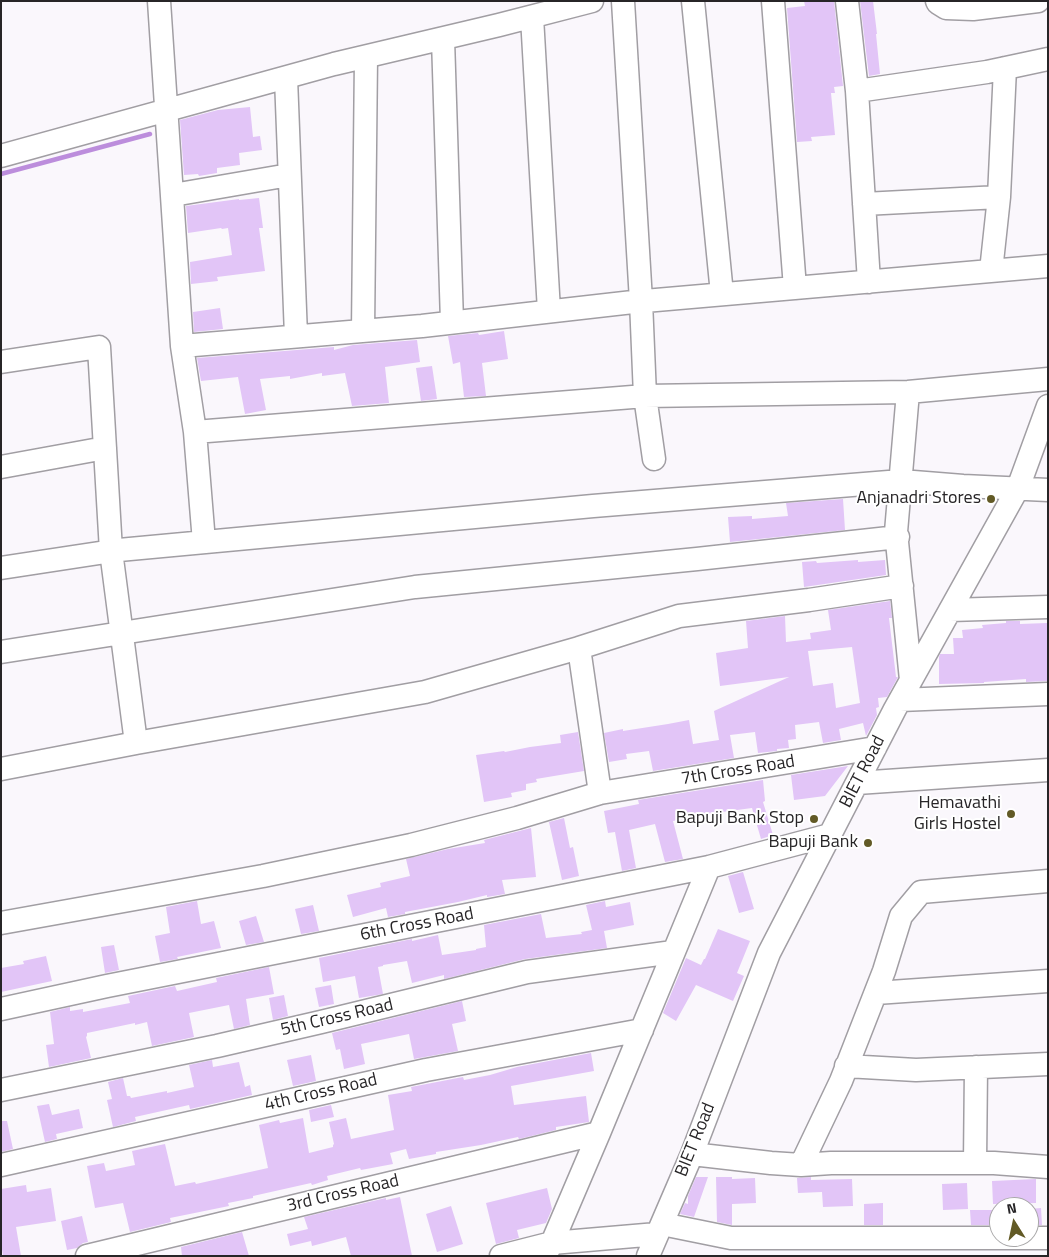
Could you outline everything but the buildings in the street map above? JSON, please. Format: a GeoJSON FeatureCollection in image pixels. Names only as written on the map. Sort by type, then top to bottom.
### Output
{"type":"FeatureCollection","features":[{"type":"Feature","properties":{"kind":"street"},"geometry":{"type":"LineString","coordinates":[[159,1],[182,346],[195,432],[204,542]]}},
{"type":"Feature","properties":{"kind":"street"},"geometry":{"type":"LineString","coordinates":[[1,156],[334,64],[443,39],[592,1]]}},
{"type":"Feature","properties":{"kind":"street"},"geometry":{"type":"LineString","coordinates":[[624,1],[645,396],[654,459]]}},
{"type":"Feature","properties":{"kind":"street"},"geometry":{"type":"LineString","coordinates":[[694,1],[722,294]]}},
{"type":"Feature","properties":{"kind":"street"},"geometry":{"type":"LineString","coordinates":[[773,1],[796,288]]}},
{"type":"Feature","properties":{"kind":"street"},"geometry":{"type":"LineString","coordinates":[[847,1],[857,91],[869,282]]}},
{"type":"Feature","properties":{"kind":"street"},"geometry":{"type":"LineString","coordinates":[[937,1],[946,8],[973,9],[1038,1]]}},
{"type":"Feature","properties":{"kind":"street"},"geometry":{"type":"LineString","coordinates":[[532,17],[549,311]]}},
{"type":"Feature","properties":{"kind":"street"},"geometry":{"type":"LineString","coordinates":[[443,39],[452,322]]}},
{"type":"Feature","properties":{"kind":"street"},"geometry":{"type":"LineString","coordinates":[[363,331],[366,57]]}},
{"type":"Feature","properties":{"kind":"street"},"geometry":{"type":"LineString","coordinates":[[857,91],[987,72],[1048,59]]}},
{"type":"Feature","properties":{"kind":"street"},"geometry":{"type":"LineString","coordinates":[[991,271],[999,197],[1005,68]]}},
{"type":"Feature","properties":{"kind":"street"},"geometry":{"type":"LineString","coordinates":[[286,78],[296,336]]}},
{"type":"Feature","properties":{"kind":"street"},"geometry":{"type":"LineString","coordinates":[[172,195],[289,175]]}},
{"type":"Feature","properties":{"kind":"street"},"geometry":{"type":"LineString","coordinates":[[864,204],[999,197]]}},
{"type":"Feature","properties":{"kind":"street"},"geometry":{"type":"LineString","coordinates":[[182,346],[363,331],[641,301],[1048,266]]}},
{"type":"Feature","properties":{"kind":"street"},"geometry":{"type":"LineString","coordinates":[[1,362],[99,347],[112,551],[136,743]]}},
{"type":"Feature","properties":{"kind":"street"},"geometry":{"type":"LineString","coordinates":[[195,432],[645,396],[908,392],[1048,379]]}},
{"type":"Feature","properties":{"kind":"street"},"geometry":{"type":"LineString","coordinates":[[908,392],[902,481],[896,532],[911,680]]}},
{"type":"Feature","properties":{"kind":"street","name":"BIET Road"},"geometry":{"type":"LineString","coordinates":[[648,1256],[692,1154],[769,953],[900,700],[1018,488],[1048,406]]}},
{"type":"Feature","properties":{"kind":"street"},"geometry":{"type":"LineString","coordinates":[[1,467],[105,448]]}},
{"type":"Feature","properties":{"kind":"street"},"geometry":{"type":"LineString","coordinates":[[1,568],[112,551],[204,542],[603,505],[902,481],[1048,490]]}},
{"type":"Feature","properties":{"kind":"street"},"geometry":{"type":"LineString","coordinates":[[1,652],[415,587],[898,537]]}},
{"type":"Feature","properties":{"kind":"street"},"geometry":{"type":"LineString","coordinates":[[1,769],[425,692],[579,648],[679,616],[902,586]]}},
{"type":"Feature","properties":{"kind":"street"},"geometry":{"type":"LineString","coordinates":[[950,610],[1048,607]]}},
{"type":"Feature","properties":{"kind":"street"},"geometry":{"type":"LineString","coordinates":[[579,648],[600,793]]}},
{"type":"Feature","properties":{"kind":"street"},"geometry":{"type":"LineString","coordinates":[[900,700],[1048,694]]}},
{"type":"Feature","properties":{"kind":"street","name":"7th Cross Road"},"geometry":{"type":"LineString","coordinates":[[1,923],[263,876],[411,845],[517,818],[600,793],[875,748]]}},
{"type":"Feature","properties":{"kind":"street"},"geometry":{"type":"LineString","coordinates":[[857,783],[1048,770]]}},
{"type":"Feature","properties":{"kind":"street","name":"6th Cross Road"},"geometry":{"type":"LineString","coordinates":[[1,1009],[106,986],[709,867],[830,835]]}},
{"type":"Feature","properties":{"kind":"street"},"geometry":{"type":"LineString","coordinates":[[548,1250],[599,1133],[709,867]]}},
{"type":"Feature","properties":{"kind":"street"},"geometry":{"type":"LineString","coordinates":[[801,1165],[841,1080],[884,971],[901,916],[921,892],[1048,881]]}},
{"type":"Feature","properties":{"kind":"street","name":"5th Cross Road"},"geometry":{"type":"LineString","coordinates":[[1,1090],[217,1046],[527,972],[673,952]]}},
{"type":"Feature","properties":{"kind":"street"},"geometry":{"type":"LineString","coordinates":[[876,992],[1048,981]]}},
{"type":"Feature","properties":{"kind":"street","name":"4th Cross Road"},"geometry":{"type":"LineString","coordinates":[[1,1165],[426,1070],[642,1030]]}},
{"type":"Feature","properties":{"kind":"street"},"geometry":{"type":"LineString","coordinates":[[846,1066],[916,1070],[1048,1064]]}},
{"type":"Feature","properties":{"kind":"street"},"geometry":{"type":"LineString","coordinates":[[975,1163],[976,1067]]}},
{"type":"Feature","properties":{"kind":"street","name":"3rd Cross Road"},"geometry":{"type":"LineString","coordinates":[[87,1256],[599,1133]]}},
{"type":"Feature","properties":{"kind":"street"},"geometry":{"type":"LineString","coordinates":[[692,1154],[801,1165],[831,1163],[994,1163],[1048,1167]]}},
{"type":"Feature","properties":{"kind":"street"},"geometry":{"type":"LineString","coordinates":[[501,1256],[548,1250],[660,1229],[731,1238],[1048,1238]]}},
{"type":"Feature","properties":{"kind":"waterway"},"geometry":{"type":"LineString","coordinates":[[1,174],[150,134]]}},
{"type":"Feature","properties":{"kind":"place","name":"Anjanadri Stores"},"geometry":{"type":"Point","coordinates":[991,499]}},
{"type":"Feature","properties":{"kind":"place","name":"Hemavathi Girls Hostel"},"geometry":{"type":"Point","coordinates":[1011,814]}},
{"type":"Feature","properties":{"kind":"place","name":"Bapuji Bank Stop"},"geometry":{"type":"Point","coordinates":[814,819]}},
{"type":"Feature","properties":{"kind":"place","name":"Bapuji Bank"},"geometry":{"type":"Point","coordinates":[868,843]}}]}
